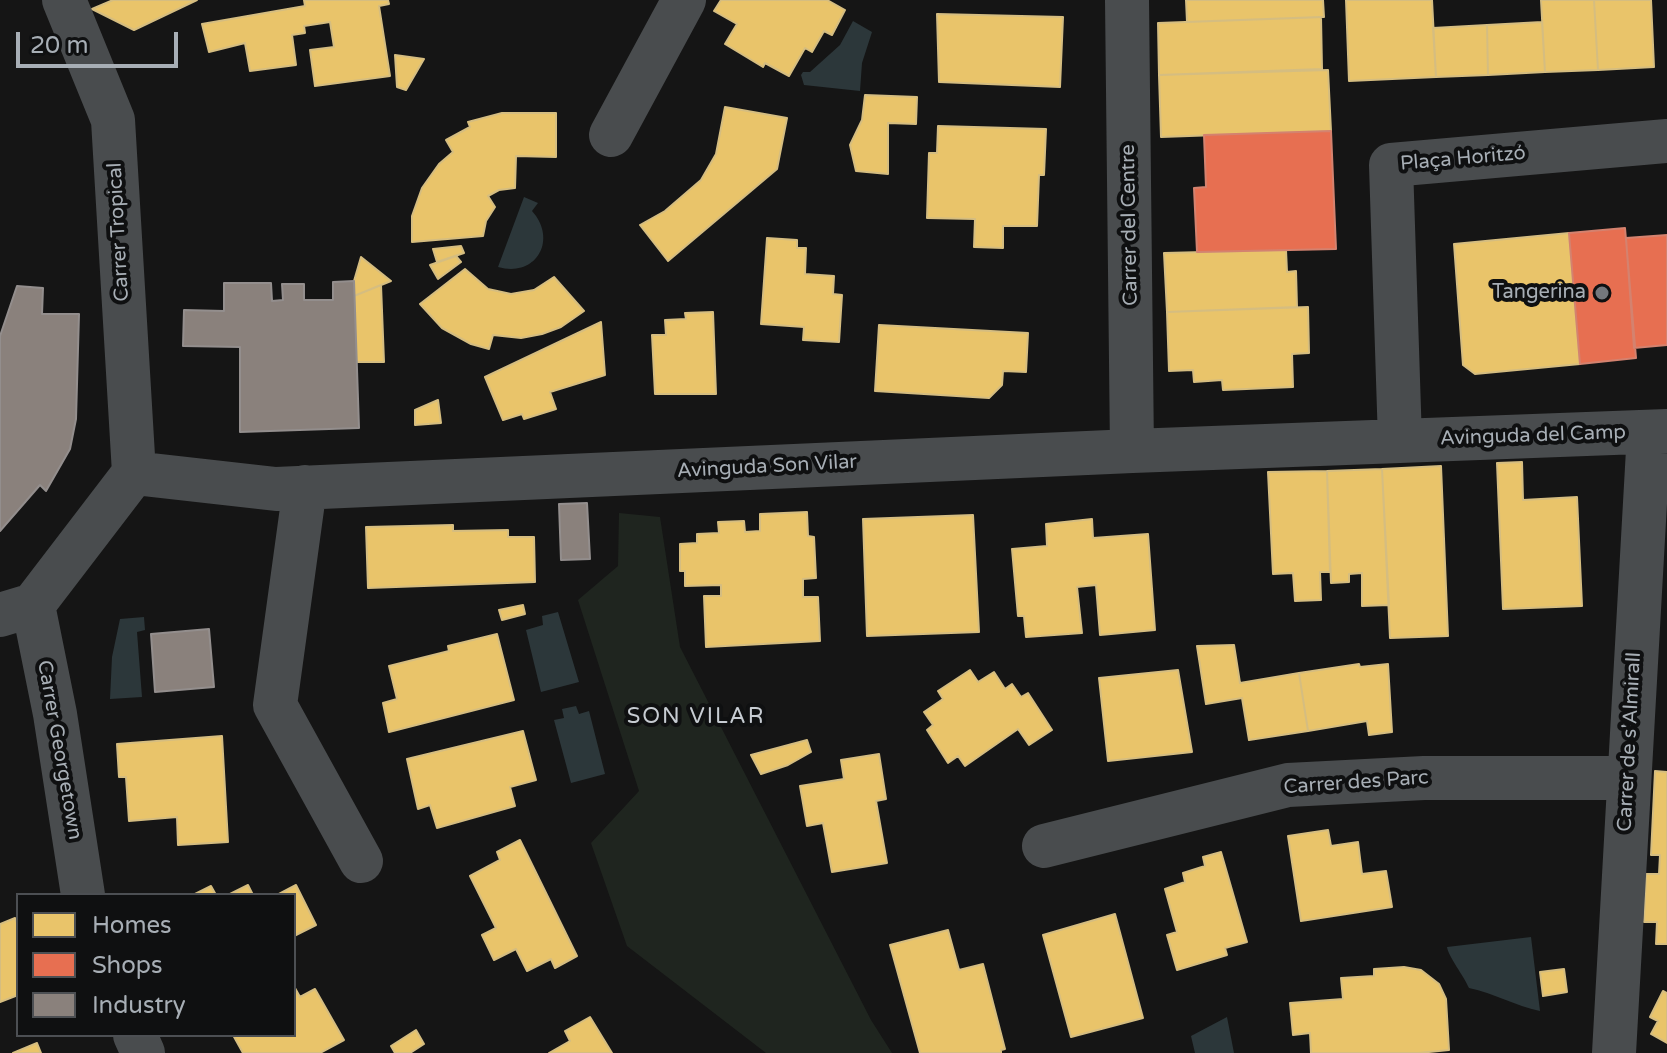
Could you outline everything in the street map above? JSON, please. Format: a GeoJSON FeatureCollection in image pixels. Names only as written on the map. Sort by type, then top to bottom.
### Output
{"type":"FeatureCollection","features":[{"type":"Feature","properties":{"kind":"street","name":"Carrer Tropical"},"geometry":{"type":"LineString","coordinates":[[64,0],[113,120],[134,473]]}},
{"type":"Feature","properties":{"kind":"street"},"geometry":{"type":"LineString","coordinates":[[611,135],[684,0]]}},
{"type":"Feature","properties":{"kind":"street","name":"Carrer del Centre"},"geometry":{"type":"LineString","coordinates":[[1127,0],[1132,451]]}},
{"type":"Feature","properties":{"kind":"street","name":"Plaça Horitzó"},"geometry":{"type":"LineString","coordinates":[[1400,441],[1391,165],[1667,141]]}},
{"type":"Feature","properties":{"kind":"street","name":"Avinguda del Camp"},"geometry":{"type":"LineString","coordinates":[[1400,441],[1658,431]]}},
{"type":"Feature","properties":{"kind":"street","name":"Carrer de s'Almirall"},"geometry":{"type":"LineString","coordinates":[[1614,1053],[1628,778],[1658,431]]}},
{"type":"Feature","properties":{"kind":"street","name":"Avinguda Son Vilar"},"geometry":{"type":"LineString","coordinates":[[134,473],[276,489],[1400,441]]}},
{"type":"Feature","properties":{"kind":"street"},"geometry":{"type":"LineString","coordinates":[[16,610],[134,473]]}},
{"type":"Feature","properties":{"kind":"street"},"geometry":{"type":"LineString","coordinates":[[305,487],[275,705],[361,861]]}},
{"type":"Feature","properties":{"kind":"street","name":"Carrer Georgetown"},"geometry":{"type":"LineString","coordinates":[[16,610],[55,714],[83,893]]}},
{"type":"Feature","properties":{"kind":"street","name":"Carrer des Parc"},"geometry":{"type":"LineString","coordinates":[[1044,846],[1288,785],[1424,778],[1628,778]]}},
{"type":"Feature","properties":{"kind":"shaded area"},"geometry":{"type":"Polygon","coordinates":[[[853,21],[872,32],[862,63],[860,91],[804,85],[803,72],[810,72],[840,45],[853,21]]]}},
{"type":"Feature","properties":{"kind":"shaded area"},"geometry":{"type":"Polygon","coordinates":[[[524,197],[538,203],[532,211],[540,222],[543,244],[539,254],[523,267],[498,267],[524,197]]]}},
{"type":"Feature","properties":{"kind":"shaded area"},"geometry":{"type":"Polygon","coordinates":[[[619,513],[660,517],[680,647],[871,1020],[892,1053],[766,1053],[627,946],[591,843],[639,791],[578,600],[618,566],[619,513]]]}},
{"type":"Feature","properties":{"kind":"shaded area"},"geometry":{"type":"Polygon","coordinates":[[[558,612],[579,682],[541,692],[526,630],[543,625],[542,616],[558,612]]]}},
{"type":"Feature","properties":{"kind":"shaded area"},"geometry":{"type":"Polygon","coordinates":[[[144,617],[145,630],[137,632],[142,697],[110,699],[112,657],[120,619],[144,617]]]}},
{"type":"Feature","properties":{"kind":"shaded area"},"geometry":{"type":"Polygon","coordinates":[[[576,706],[579,714],[589,711],[605,774],[571,783],[554,720],[564,718],[562,709],[576,706]]]}},
{"type":"Feature","properties":{"kind":"shaded area"},"geometry":{"type":"Polygon","coordinates":[[[1531,937],[1540,1011],[1469,988],[1447,947],[1531,937]]]}},
{"type":"Feature","properties":{"kind":"shaded area"},"geometry":{"type":"Polygon","coordinates":[[[1227,1017],[1234,1053],[1195,1053],[1191,1036],[1227,1017]]]}},
{"type":"Feature","properties":{"kind":"building: Homes"},"geometry":{"type":"Polygon","coordinates":[[[113,0],[197,0],[134,30],[92,9],[113,0]]]}},
{"type":"Feature","properties":{"kind":"building: Homes"},"geometry":{"type":"Polygon","coordinates":[[[304,0],[388,0],[389,4],[379,6],[390,76],[315,86],[310,50],[334,47],[330,22],[304,26],[305,33],[292,35],[296,65],[250,71],[245,43],[209,52],[202,24],[305,6],[304,0]]]}},
{"type":"Feature","properties":{"kind":"building: Homes"},"geometry":{"type":"Polygon","coordinates":[[[721,0],[827,0],[845,10],[832,35],[824,31],[812,52],[805,48],[789,76],[765,63],[763,67],[725,44],[737,24],[714,11],[721,0]]]}},
{"type":"Feature","properties":{"kind":"building: Homes"},"geometry":{"type":"Polygon","coordinates":[[[1186,0],[1323,0],[1324,17],[1187,22],[1186,0]]]}},
{"type":"Feature","properties":{"kind":"building: Homes"},"geometry":{"type":"Polygon","coordinates":[[[1346,0],[1432,0],[1436,77],[1349,81],[1346,0]]]}},
{"type":"Feature","properties":{"kind":"building: Homes"},"geometry":{"type":"Polygon","coordinates":[[[1541,0],[1594,0],[1598,70],[1545,72],[1541,0]]]}},
{"type":"Feature","properties":{"kind":"building: Homes"},"geometry":{"type":"Polygon","coordinates":[[[1594,0],[1651,0],[1654,67],[1598,70],[1594,0]]]}},
{"type":"Feature","properties":{"kind":"building: Homes"},"geometry":{"type":"Polygon","coordinates":[[[937,14],[1063,17],[1060,87],[939,82],[937,14]]]}},
{"type":"Feature","properties":{"kind":"building: Homes"},"geometry":{"type":"Polygon","coordinates":[[[1321,17],[1322,69],[1159,75],[1158,23],[1321,17]]]}},
{"type":"Feature","properties":{"kind":"building: Homes"},"geometry":{"type":"Polygon","coordinates":[[[1542,22],[1545,72],[1488,75],[1487,25],[1542,22]]]}},
{"type":"Feature","properties":{"kind":"building: Homes"},"geometry":{"type":"Polygon","coordinates":[[[1487,25],[1488,75],[1436,77],[1433,28],[1487,25]]]}},
{"type":"Feature","properties":{"kind":"building: Homes"},"geometry":{"type":"Polygon","coordinates":[[[395,55],[424,59],[406,90],[397,87],[395,55]]]}},
{"type":"Feature","properties":{"kind":"building: Homes"},"geometry":{"type":"Polygon","coordinates":[[[1328,70],[1331,131],[1161,137],[1159,75],[1328,70]]]}},
{"type":"Feature","properties":{"kind":"building: Homes"},"geometry":{"type":"Polygon","coordinates":[[[865,95],[917,97],[916,124],[888,123],[888,174],[856,171],[850,145],[862,120],[865,95]]]}},
{"type":"Feature","properties":{"kind":"building: Homes"},"geometry":{"type":"Polygon","coordinates":[[[725,107],[787,118],[777,169],[668,261],[640,225],[665,211],[701,180],[716,154],[725,107]]]}},
{"type":"Feature","properties":{"kind":"building: Homes"},"geometry":{"type":"Polygon","coordinates":[[[502,113],[556,113],[556,157],[516,156],[515,188],[499,190],[488,196],[495,207],[486,221],[483,236],[412,242],[412,216],[422,188],[439,164],[453,152],[446,140],[470,127],[468,122],[502,113]]]}},
{"type":"Feature","properties":{"kind":"building: Homes"},"geometry":{"type":"Polygon","coordinates":[[[938,126],[1046,129],[1044,175],[1039,175],[1037,226],[1003,226],[1003,248],[974,247],[975,219],[927,218],[929,153],[937,153],[938,126]]]}},
{"type":"Feature","properties":{"kind":"building: Homes"},"geometry":{"type":"Polygon","coordinates":[[[1569,233],[1580,364],[1475,374],[1463,365],[1454,244],[1569,233]]]}},
{"type":"Feature","properties":{"kind":"building: Homes"},"geometry":{"type":"Polygon","coordinates":[[[767,238],[797,240],[797,248],[806,248],[805,274],[834,276],[833,294],[842,295],[839,342],[803,340],[804,327],[761,324],[767,238]]]}},
{"type":"Feature","properties":{"kind":"building: Homes"},"geometry":{"type":"Polygon","coordinates":[[[461,246],[464,253],[437,262],[433,249],[461,246]]]}},
{"type":"Feature","properties":{"kind":"building: Homes"},"geometry":{"type":"Polygon","coordinates":[[[1286,250],[1287,272],[1296,271],[1297,307],[1167,312],[1164,253],[1286,250]]]}},
{"type":"Feature","properties":{"kind":"building: Homes"},"geometry":{"type":"Polygon","coordinates":[[[456,256],[461,262],[438,279],[430,265],[456,256]]]}},
{"type":"Feature","properties":{"kind":"building: Homes"},"geometry":{"type":"Polygon","coordinates":[[[361,257],[391,281],[354,296],[354,281],[361,257]]]}},
{"type":"Feature","properties":{"kind":"building: Homes"},"geometry":{"type":"Polygon","coordinates":[[[465,269],[488,289],[511,294],[534,290],[554,277],[584,311],[561,327],[542,334],[521,338],[493,335],[489,349],[471,344],[442,328],[420,304],[465,269]]]}},
{"type":"Feature","properties":{"kind":"building: Homes"},"geometry":{"type":"Polygon","coordinates":[[[381,285],[384,362],[355,362],[354,296],[381,285]]]}},
{"type":"Feature","properties":{"kind":"building: Homes"},"geometry":{"type":"Polygon","coordinates":[[[1308,307],[1309,353],[1292,354],[1293,387],[1223,390],[1222,380],[1194,382],[1193,370],[1169,371],[1167,312],[1308,307]]]}},
{"type":"Feature","properties":{"kind":"building: Homes"},"geometry":{"type":"Polygon","coordinates":[[[713,312],[716,394],[655,394],[652,335],[666,335],[665,320],[686,319],[685,313],[713,312]]]}},
{"type":"Feature","properties":{"kind":"building: Homes"},"geometry":{"type":"Polygon","coordinates":[[[601,322],[605,375],[550,392],[556,409],[524,419],[522,414],[503,420],[485,377],[601,322]]]}},
{"type":"Feature","properties":{"kind":"building: Homes"},"geometry":{"type":"Polygon","coordinates":[[[879,325],[1028,333],[1026,372],[1003,371],[1002,385],[989,398],[875,391],[879,325]]]}},
{"type":"Feature","properties":{"kind":"building: Homes"},"geometry":{"type":"Polygon","coordinates":[[[438,400],[441,423],[415,425],[415,410],[438,400]]]}},
{"type":"Feature","properties":{"kind":"building: Homes"},"geometry":{"type":"Polygon","coordinates":[[[1522,462],[1523,500],[1577,497],[1582,606],[1503,609],[1497,463],[1522,462]]]}},
{"type":"Feature","properties":{"kind":"building: Homes"},"geometry":{"type":"Polygon","coordinates":[[[1441,466],[1448,636],[1390,638],[1382,469],[1441,466]]]}},
{"type":"Feature","properties":{"kind":"building: Homes"},"geometry":{"type":"Polygon","coordinates":[[[1382,469],[1389,605],[1362,606],[1362,573],[1349,574],[1349,582],[1331,583],[1327,471],[1382,469]]]}},
{"type":"Feature","properties":{"kind":"building: Homes"},"geometry":{"type":"Polygon","coordinates":[[[1327,471],[1330,572],[1320,572],[1321,600],[1295,601],[1293,573],[1273,574],[1268,472],[1327,471]]]}},
{"type":"Feature","properties":{"kind":"building: Homes"},"geometry":{"type":"Polygon","coordinates":[[[807,512],[808,536],[814,537],[816,578],[803,579],[803,597],[818,597],[820,641],[706,647],[704,596],[721,596],[721,585],[685,586],[685,571],[680,571],[680,544],[697,543],[697,534],[719,533],[718,522],[744,521],[745,532],[760,531],[760,514],[807,512]]]}},
{"type":"Feature","properties":{"kind":"building: Homes"},"geometry":{"type":"Polygon","coordinates":[[[973,515],[979,632],[867,636],[863,519],[973,515]]]}},
{"type":"Feature","properties":{"kind":"building: Homes"},"geometry":{"type":"Polygon","coordinates":[[[1092,519],[1093,538],[1148,534],[1155,630],[1100,635],[1096,585],[1077,587],[1082,633],[1026,637],[1024,616],[1018,616],[1012,549],[1047,546],[1046,524],[1092,519]]]}},
{"type":"Feature","properties":{"kind":"building: Homes"},"geometry":{"type":"Polygon","coordinates":[[[453,525],[453,531],[508,530],[508,537],[534,537],[535,582],[368,588],[366,527],[453,525]]]}},
{"type":"Feature","properties":{"kind":"building: Homes"},"geometry":{"type":"Polygon","coordinates":[[[523,605],[525,614],[502,620],[499,610],[523,605]]]}},
{"type":"Feature","properties":{"kind":"building: Homes"},"geometry":{"type":"Polygon","coordinates":[[[497,634],[514,700],[389,732],[383,703],[397,699],[389,666],[449,651],[448,646],[497,634]]]}},
{"type":"Feature","properties":{"kind":"building: Homes"},"geometry":{"type":"Polygon","coordinates":[[[1234,645],[1240,683],[1299,673],[1308,731],[1249,740],[1242,698],[1206,704],[1197,646],[1234,645]]]}},
{"type":"Feature","properties":{"kind":"building: Homes"},"geometry":{"type":"Polygon","coordinates":[[[1359,664],[1360,667],[1388,664],[1392,732],[1369,735],[1367,721],[1308,731],[1299,673],[1359,664]]]}},
{"type":"Feature","properties":{"kind":"building: Homes"},"geometry":{"type":"Polygon","coordinates":[[[970,670],[978,682],[994,672],[1005,689],[1012,684],[1021,697],[1028,693],[1052,730],[1029,745],[1018,729],[965,766],[958,756],[948,763],[927,730],[933,725],[924,712],[943,699],[938,691],[970,670]]]}},
{"type":"Feature","properties":{"kind":"building: Homes"},"geometry":{"type":"Polygon","coordinates":[[[1178,670],[1192,752],[1108,761],[1099,678],[1178,670]]]}},
{"type":"Feature","properties":{"kind":"building: Homes"},"geometry":{"type":"Polygon","coordinates":[[[523,731],[536,780],[510,787],[515,806],[437,828],[430,805],[418,809],[407,759],[523,731]]]}},
{"type":"Feature","properties":{"kind":"building: Homes"},"geometry":{"type":"Polygon","coordinates":[[[222,736],[228,842],[178,845],[177,817],[129,821],[126,777],[119,777],[117,744],[222,736]]]}},
{"type":"Feature","properties":{"kind":"building: Homes"},"geometry":{"type":"Polygon","coordinates":[[[807,740],[811,752],[788,765],[761,774],[751,755],[807,740]]]}},
{"type":"Feature","properties":{"kind":"building: Homes"},"geometry":{"type":"Polygon","coordinates":[[[879,754],[886,799],[876,801],[887,863],[832,872],[823,823],[807,826],[800,786],[844,779],[841,760],[879,754]]]}},
{"type":"Feature","properties":{"kind":"building: Homes"},"geometry":{"type":"Polygon","coordinates":[[[1655,771],[1667,772],[1667,944],[1656,944],[1657,922],[1644,922],[1646,874],[1659,874],[1660,855],[1651,855],[1655,771]]]}},
{"type":"Feature","properties":{"kind":"building: Homes"},"geometry":{"type":"Polygon","coordinates":[[[1328,830],[1331,846],[1358,842],[1362,874],[1386,871],[1392,907],[1301,921],[1288,836],[1328,830]]]}},
{"type":"Feature","properties":{"kind":"building: Homes"},"geometry":{"type":"Polygon","coordinates":[[[520,840],[577,956],[555,968],[551,959],[527,971],[516,949],[494,960],[482,935],[496,928],[470,876],[500,860],[497,852],[520,840]]]}},
{"type":"Feature","properties":{"kind":"building: Homes"},"geometry":{"type":"Polygon","coordinates":[[[1221,852],[1247,942],[1225,948],[1227,955],[1177,970],[1167,935],[1177,932],[1165,889],[1185,882],[1183,873],[1205,866],[1203,857],[1221,852]]]}},
{"type":"Feature","properties":{"kind":"building: Homes"},"geometry":{"type":"Polygon","coordinates":[[[248,885],[252,893],[232,893],[248,885]]]}},
{"type":"Feature","properties":{"kind":"building: Homes"},"geometry":{"type":"Polygon","coordinates":[[[296,885],[316,925],[296,935],[296,893],[281,893],[296,885]]]}},
{"type":"Feature","properties":{"kind":"building: Homes"},"geometry":{"type":"Polygon","coordinates":[[[211,886],[215,893],[197,893],[211,886]]]}},
{"type":"Feature","properties":{"kind":"building: Homes"},"geometry":{"type":"Polygon","coordinates":[[[1115,914],[1143,1018],[1071,1037],[1043,935],[1115,914]]]}},
{"type":"Feature","properties":{"kind":"building: Homes"},"geometry":{"type":"Polygon","coordinates":[[[15,918],[16,920],[16,996],[0,1002],[0,924],[15,918]]]}},
{"type":"Feature","properties":{"kind":"building: Homes"},"geometry":{"type":"Polygon","coordinates":[[[948,930],[959,970],[983,964],[1005,1049],[1001,1053],[920,1053],[890,945],[948,930]]]}},
{"type":"Feature","properties":{"kind":"building: Homes"},"geometry":{"type":"Polygon","coordinates":[[[1404,967],[1421,970],[1439,984],[1446,999],[1449,1050],[1311,1053],[1310,1033],[1293,1035],[1290,1003],[1343,999],[1341,978],[1374,976],[1374,969],[1404,967]]]}},
{"type":"Feature","properties":{"kind":"building: Homes"},"geometry":{"type":"Polygon","coordinates":[[[1564,969],[1567,992],[1543,996],[1540,972],[1564,969]]]}},
{"type":"Feature","properties":{"kind":"building: Homes"},"geometry":{"type":"Polygon","coordinates":[[[315,989],[344,1040],[320,1053],[243,1053],[234,1037],[296,1037],[296,990],[300,997],[315,989]]]}},
{"type":"Feature","properties":{"kind":"building: Homes"},"geometry":{"type":"Polygon","coordinates":[[[1663,991],[1667,993],[1667,1043],[1651,1034],[1658,1021],[1650,1017],[1663,991]]]}},
{"type":"Feature","properties":{"kind":"building: Homes"},"geometry":{"type":"Polygon","coordinates":[[[590,1017],[612,1053],[549,1053],[570,1041],[565,1031],[590,1017]]]}},
{"type":"Feature","properties":{"kind":"building: Homes"},"geometry":{"type":"Polygon","coordinates":[[[416,1030],[424,1044],[410,1053],[395,1053],[391,1046],[416,1030]]]}},
{"type":"Feature","properties":{"kind":"building: Homes"},"geometry":{"type":"Polygon","coordinates":[[[37,1043],[41,1053],[13,1053],[37,1043]]]}},
{"type":"Feature","properties":{"kind":"building: Shops"},"geometry":{"type":"Polygon","coordinates":[[[1331,131],[1336,249],[1197,252],[1194,188],[1206,187],[1204,135],[1331,131]]]}},
{"type":"Feature","properties":{"kind":"building: Shops","name":"Tangerina"},"geometry":{"type":"Polygon","coordinates":[[[1625,228],[1636,358],[1580,364],[1569,233],[1625,228]]]}},
{"type":"Feature","properties":{"kind":"building: Shops"},"geometry":{"type":"Polygon","coordinates":[[[1667,235],[1667,345],[1634,348],[1626,238],[1667,235]]]}},
{"type":"Feature","properties":{"kind":"building: Industry"},"geometry":{"type":"Polygon","coordinates":[[[354,281],[359,428],[240,432],[240,347],[183,346],[184,310],[224,311],[224,283],[271,283],[272,301],[283,300],[282,284],[304,284],[304,300],[333,300],[333,282],[354,281]]]}},
{"type":"Feature","properties":{"kind":"building: Industry"},"geometry":{"type":"Polygon","coordinates":[[[17,286],[43,288],[42,314],[79,314],[76,419],[70,449],[46,491],[40,485],[0,531],[0,336],[17,286]]]}},
{"type":"Feature","properties":{"kind":"building: Industry"},"geometry":{"type":"Polygon","coordinates":[[[587,503],[590,559],[561,560],[559,504],[587,503]]]}},
{"type":"Feature","properties":{"kind":"building: Industry"},"geometry":{"type":"Polygon","coordinates":[[[209,629],[214,687],[155,692],[151,634],[209,629]]]}},
{"type":"Feature","properties":{"kind":"place","name":"Tangerina"},"geometry":{"type":"Point","coordinates":[1602,293]}},
{"type":"Feature","properties":{"kind":"district","name":"SON VILAR"},"geometry":{"type":"Point","coordinates":[696,717]}}]}
